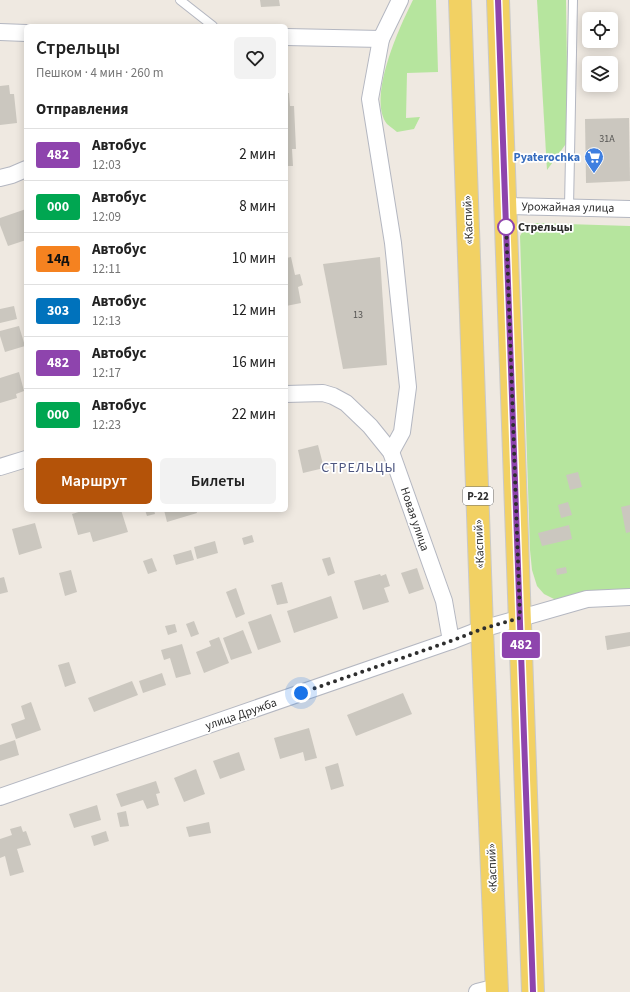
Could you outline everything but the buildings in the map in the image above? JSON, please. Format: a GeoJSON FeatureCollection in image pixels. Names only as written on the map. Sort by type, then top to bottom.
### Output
{"type":"FeatureCollection","features":[{"type":"Feature","properties":{"kind":"main road","name":"«Каспий»"},"geometry":{"type":"LineString","coordinates":[[460,0],[482,629],[490,990]]}},
{"type":"Feature","properties":{"kind":"main road"},"geometry":{"type":"LineString","coordinates":[[498,0],[533,992]]}},
{"type":"Feature","properties":{"kind":"street"},"geometry":{"type":"LineString","coordinates":[[391,452],[402,432],[408,387],[393,243],[370,99],[381,39],[400,0]]}},
{"type":"Feature","properties":{"kind":"street"},"geometry":{"type":"LineString","coordinates":[[0,32],[24,33]]}},
{"type":"Feature","properties":{"kind":"street"},"geometry":{"type":"LineString","coordinates":[[288,37],[381,39]]}},
{"type":"Feature","properties":{"kind":"street"},"geometry":{"type":"LineString","coordinates":[[0,178],[24,170]]}},
{"type":"Feature","properties":{"kind":"street","name":"Урожайная улица"},"geometry":{"type":"LineString","coordinates":[[505,206],[630,209]]}},
{"type":"Feature","properties":{"kind":"street","name":"Новая улица"},"geometry":{"type":"LineString","coordinates":[[288,394],[323,393],[346,403],[370,426],[391,452],[444,602],[451,641]]}},
{"type":"Feature","properties":{"kind":"street"},"geometry":{"type":"LineString","coordinates":[[0,466],[24,460]]}},
{"type":"Feature","properties":{"kind":"street"},"geometry":{"type":"LineString","coordinates":[[520,618],[587,599],[630,597]]}},
{"type":"Feature","properties":{"kind":"street","name":"улица Дружба"},"geometry":{"type":"LineString","coordinates":[[0,797],[482,629],[520,618]]}},
{"type":"Feature","properties":{"kind":"lane"},"geometry":{"type":"LineString","coordinates":[[180,0],[210,24]]}},
{"type":"Feature","properties":{"kind":"lane"},"geometry":{"type":"LineString","coordinates":[[569,207],[573,0]]}},
{"type":"Feature","properties":{"kind":"green space"},"geometry":{"type":"Polygon","coordinates":[[[413,0],[436,0],[438,72],[407,73],[406,118],[420,117],[414,129],[397,132],[387,124],[382,112],[381,97],[383,80],[394,44],[413,0]]]}},
{"type":"Feature","properties":{"kind":"green space"},"geometry":{"type":"Polygon","coordinates":[[[537,0],[566,0],[568,141],[547,170],[537,0]]]}},
{"type":"Feature","properties":{"kind":"green space"},"geometry":{"type":"Polygon","coordinates":[[[535,223],[630,226],[630,591],[560,602],[544,594],[537,586],[532,570],[530,550],[520,236],[525,227],[535,223]]]}},
{"type":"Feature","properties":{"kind":"bus line","name":"482"},"geometry":{"type":"LineString","coordinates":[[498,0],[533,992]]}},
{"type":"Feature","properties":{"kind":"place","name":"Pyaterochka"},"geometry":{"type":"Point","coordinates":[594,174]}},
{"type":"Feature","properties":{"kind":"place","name":"Стрельцы"},"geometry":{"type":"Point","coordinates":[506,227]}},
{"type":"Feature","properties":{"kind":"district","name":"СТРЕЛЬЦЫ"},"geometry":{"type":"Point","coordinates":[359,467]}},
{"type":"Feature","properties":{"kind":"route"},"geometry":{"type":"LineString","coordinates":[[301,693],[482,629],[520,618],[506,222],[506,227]]}}]}
